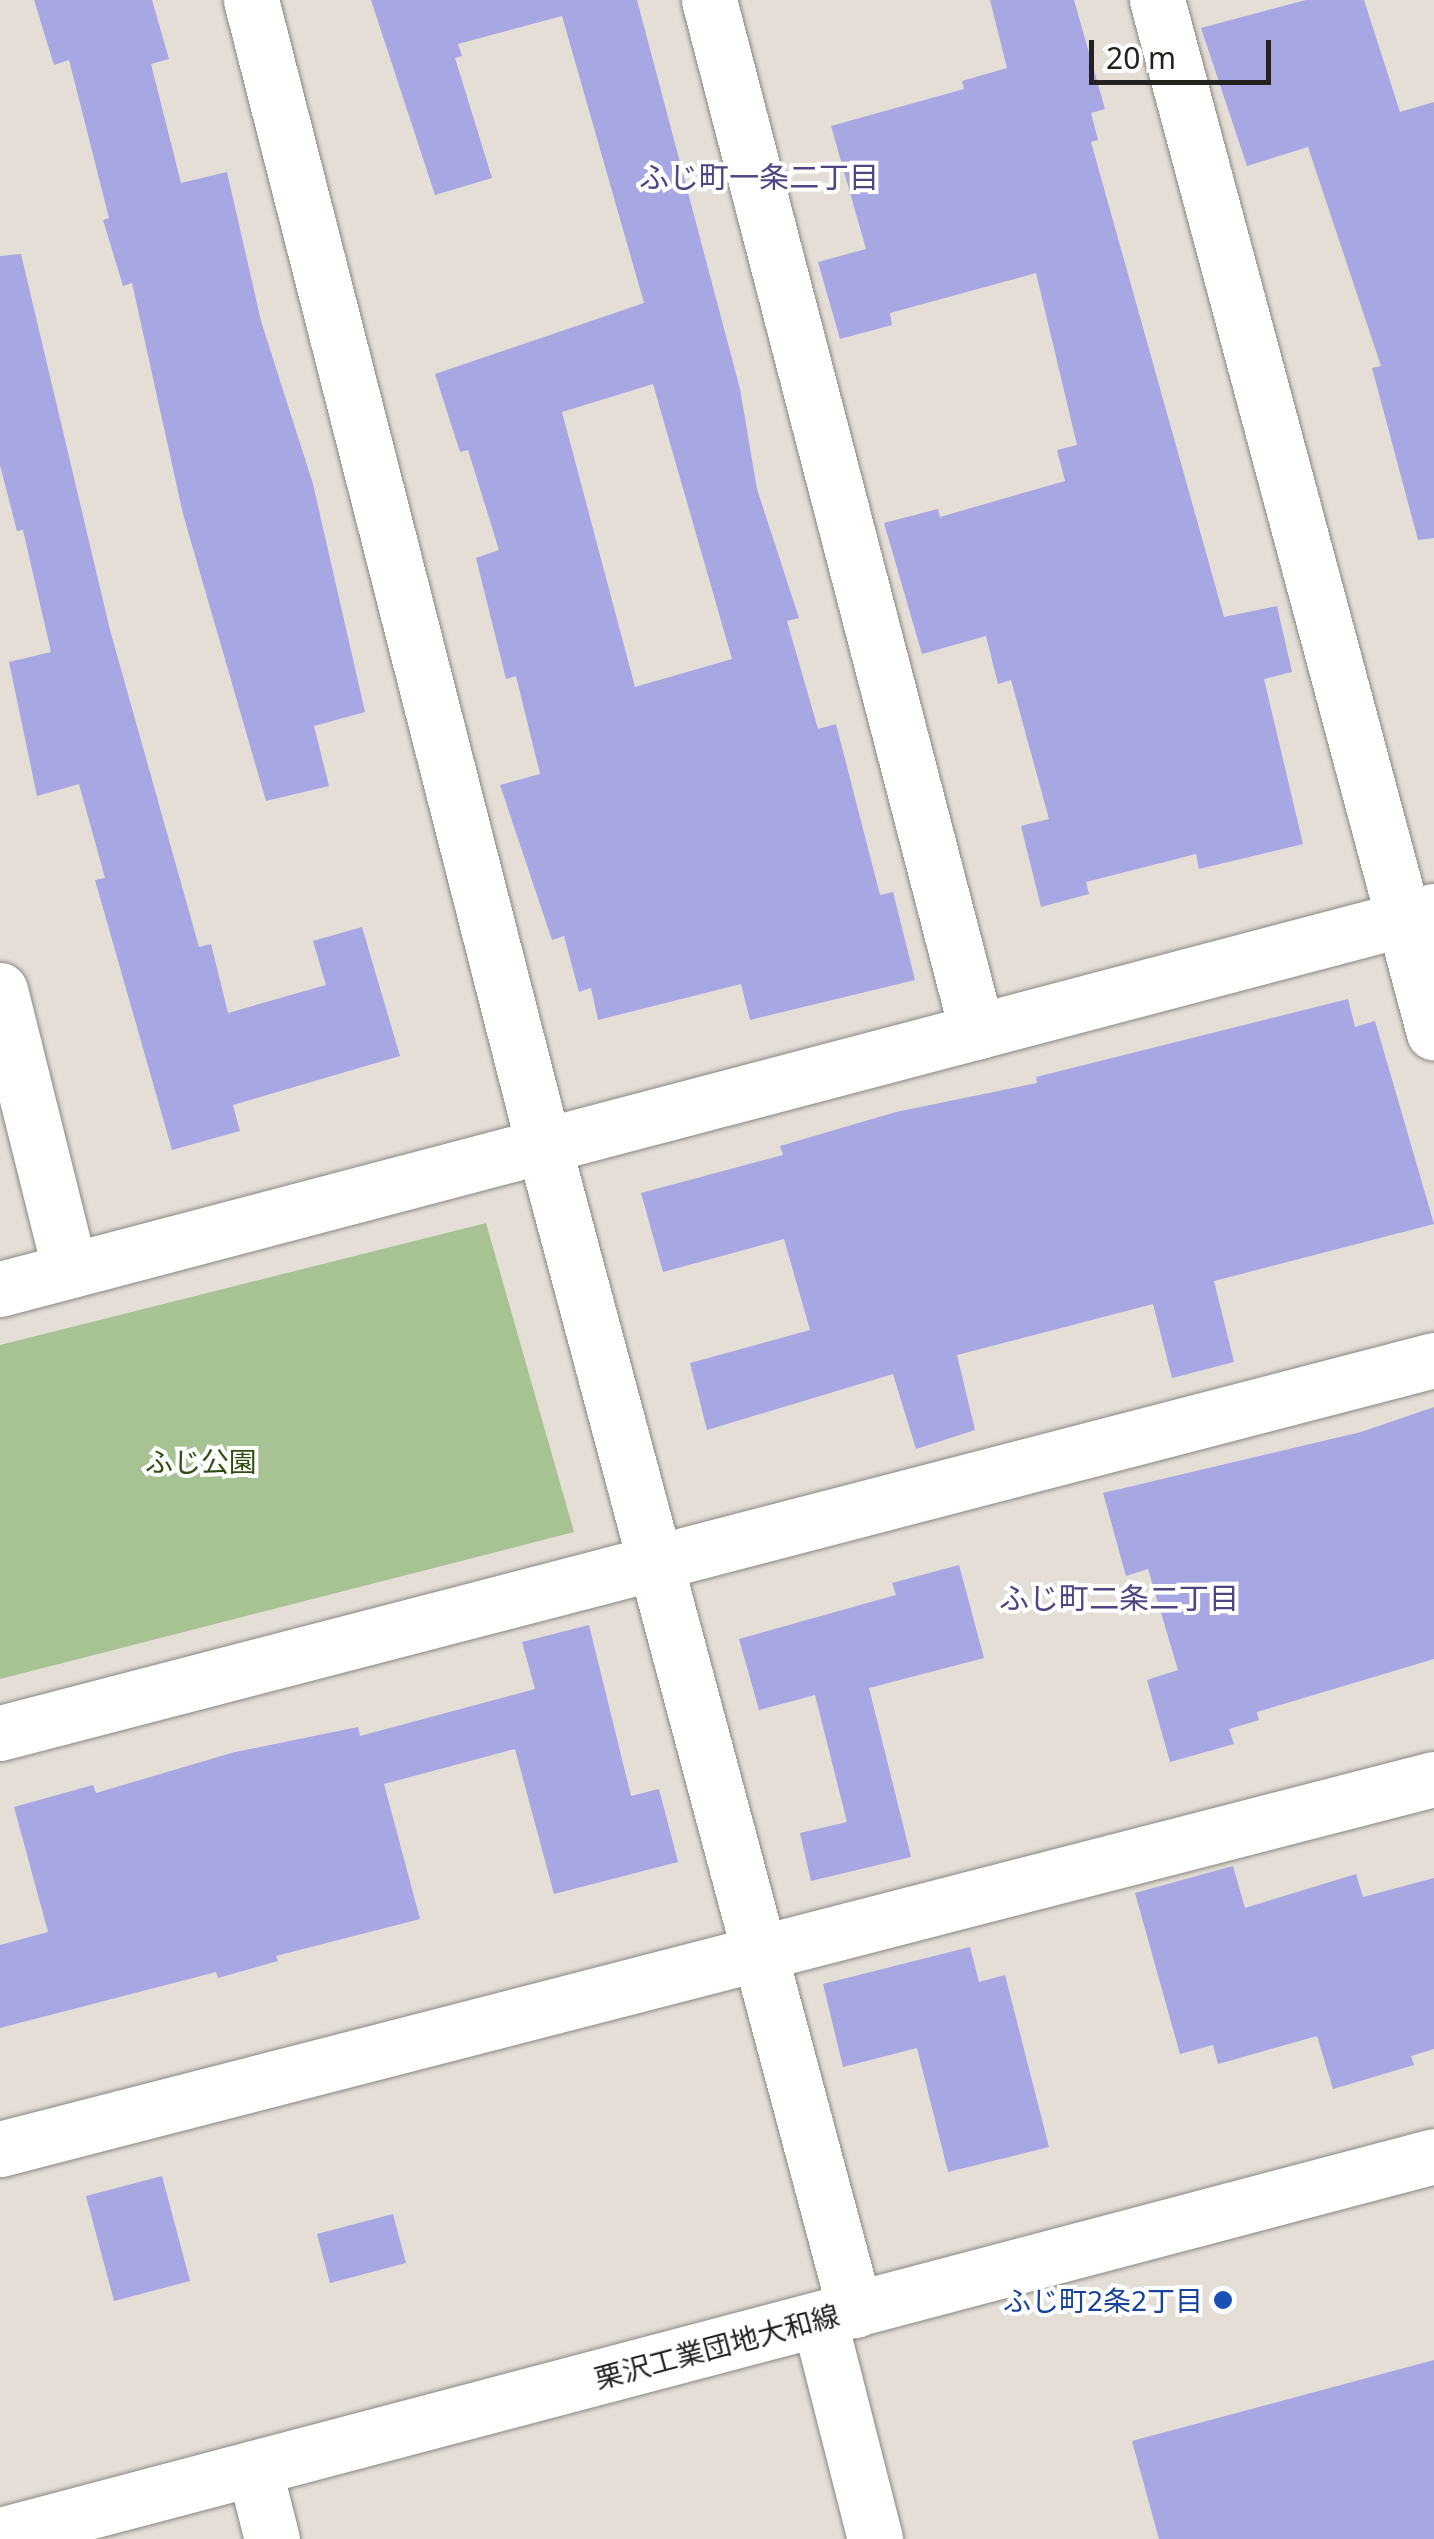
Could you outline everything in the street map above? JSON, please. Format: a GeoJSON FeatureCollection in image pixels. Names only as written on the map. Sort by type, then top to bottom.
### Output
{"type":"FeatureCollection","features":[{"type":"Feature","properties":{"kind":"street"},"geometry":{"type":"LineString","coordinates":[[251,0],[544,1147],[759,1954],[837,2315],[875,2539]]}},
{"type":"Feature","properties":{"kind":"street"},"geometry":{"type":"LineString","coordinates":[[709,0],[977,1032]]}},
{"type":"Feature","properties":{"kind":"street"},"geometry":{"type":"LineString","coordinates":[[1157,0],[1419,915],[1434,1033]]}},
{"type":"Feature","properties":{"kind":"street"},"geometry":{"type":"LineString","coordinates":[[0,1289],[1419,915]]}},
{"type":"Feature","properties":{"kind":"street"},"geometry":{"type":"LineString","coordinates":[[0,990],[70,1270]]}},
{"type":"Feature","properties":{"kind":"street"},"geometry":{"type":"LineString","coordinates":[[0,1733],[1434,1360]]}},
{"type":"Feature","properties":{"kind":"street"},"geometry":{"type":"LineString","coordinates":[[0,2149],[1434,1779]]}},
{"type":"Feature","properties":{"kind":"street","name":"栗沢工業団地大和線"},"geometry":{"type":"LineString","coordinates":[[0,2535],[92,2526],[254,2468],[1434,2156]]}},
{"type":"Feature","properties":{"kind":"street"},"geometry":{"type":"LineString","coordinates":[[254,2468],[272,2539]]}},
{"type":"Feature","properties":{"kind":"green space","name":"ふじ公園"},"geometry":{"type":"Polygon","coordinates":[[[486,1223],[574,1532],[0,1679],[0,1345],[486,1223]]]}},
{"type":"Feature","properties":{"kind":"building"},"geometry":{"type":"Polygon","coordinates":[[[34,0],[152,0],[169,59],[151,64],[181,183],[227,172],[261,321],[313,484],[365,712],[314,726],[329,786],[266,801],[183,514],[132,283],[123,286],[103,220],[109,218],[69,60],[54,65],[34,0]]]}},
{"type":"Feature","properties":{"kind":"building"},"geometry":{"type":"Polygon","coordinates":[[[371,0],[637,0],[740,389],[757,489],[799,618],[787,621],[818,729],[836,724],[880,895],[893,892],[915,980],[750,1020],[741,984],[598,1020],[591,988],[579,992],[564,936],[552,940],[500,785],[540,774],[516,676],[506,679],[476,558],[499,550],[468,450],[460,452],[435,374],[644,303],[562,16],[458,44],[462,56],[455,58],[492,178],[435,195],[371,0]],[[653,384],[562,412],[635,687],[732,659],[653,384]]]}},
{"type":"Feature","properties":{"kind":"building"},"geometry":{"type":"Polygon","coordinates":[[[990,0],[1074,0],[1105,109],[1091,113],[1098,140],[1091,142],[1224,617],[1277,606],[1292,672],[1264,679],[1303,844],[1199,869],[1196,854],[1086,882],[1089,894],[1041,907],[1021,826],[1049,819],[1011,680],[998,684],[986,636],[922,654],[884,523],[938,509],[940,517],[1065,481],[1057,450],[1077,445],[1036,273],[890,313],[892,325],[840,339],[818,262],[866,249],[831,126],[964,89],[962,81],[1007,68],[990,0]]]}},
{"type":"Feature","properties":{"kind":"building"},"geometry":{"type":"Polygon","coordinates":[[[1306,0],[1364,0],[1400,112],[1434,102],[1434,538],[1418,540],[1372,368],[1381,366],[1308,147],[1247,166],[1201,28],[1306,0]]]}},
{"type":"Feature","properties":{"kind":"building"},"geometry":{"type":"Polygon","coordinates":[[[21,254],[110,630],[199,947],[211,944],[228,1013],[326,985],[313,941],[362,927],[400,1056],[233,1105],[240,1131],[172,1150],[95,880],[105,878],[79,784],[37,796],[9,662],[51,652],[23,530],[17,531],[0,465],[0,256],[21,254]]]}},
{"type":"Feature","properties":{"kind":"building"},"geometry":{"type":"Polygon","coordinates":[[[1348,999],[1355,1027],[1375,1021],[1434,1224],[1214,1281],[1234,1362],[1172,1378],[1153,1304],[957,1355],[975,1430],[916,1449],[893,1374],[707,1430],[690,1363],[810,1330],[784,1239],[663,1272],[641,1193],[783,1155],[780,1146],[896,1112],[1037,1083],[1036,1077],[1348,999]]]}},
{"type":"Feature","properties":{"kind":"building"},"geometry":{"type":"Polygon","coordinates":[[[1434,1407],[1434,1659],[1257,1712],[1259,1720],[1229,1729],[1234,1744],[1170,1762],[1147,1680],[1178,1670],[1148,1569],[1126,1576],[1103,1493],[1361,1432],[1434,1407]]]}},
{"type":"Feature","properties":{"kind":"building"},"geometry":{"type":"Polygon","coordinates":[[[959,1565],[984,1658],[869,1688],[911,1857],[811,1881],[800,1833],[847,1822],[815,1695],[759,1710],[739,1639],[896,1595],[892,1583],[959,1565]]]}},
{"type":"Feature","properties":{"kind":"building"},"geometry":{"type":"Polygon","coordinates":[[[589,1625],[631,1796],[659,1789],[678,1862],[554,1894],[515,1749],[384,1784],[420,1919],[276,1956],[278,1961],[218,1978],[216,1972],[0,2028],[0,1945],[48,1932],[14,1807],[93,1785],[96,1793],[235,1752],[358,1727],[360,1736],[535,1689],[522,1642],[589,1625]]]}},
{"type":"Feature","properties":{"kind":"building"},"geometry":{"type":"Polygon","coordinates":[[[1233,1866],[1245,1908],[1356,1874],[1363,1897],[1434,1878],[1434,2049],[1411,2056],[1414,2065],[1333,2089],[1317,2036],[1218,2064],[1213,2045],[1180,2054],[1135,1893],[1233,1866]]]}},
{"type":"Feature","properties":{"kind":"building"},"geometry":{"type":"Polygon","coordinates":[[[970,1947],[979,1982],[1005,1975],[1049,2147],[948,2172],[917,2048],[843,2067],[823,1984],[970,1947]]]}},
{"type":"Feature","properties":{"kind":"building"},"geometry":{"type":"Polygon","coordinates":[[[162,2176],[190,2281],[114,2301],[86,2196],[162,2176]]]}},
{"type":"Feature","properties":{"kind":"building"},"geometry":{"type":"Polygon","coordinates":[[[393,2214],[406,2263],[330,2283],[317,2234],[393,2214]]]}},
{"type":"Feature","properties":{"kind":"building"},"geometry":{"type":"Polygon","coordinates":[[[1434,2360],[1434,2539],[1159,2539],[1132,2441],[1434,2360]]]}},
{"type":"Feature","properties":{"kind":"place","name":"ふじ町2条2丁目"},"geometry":{"type":"Point","coordinates":[1223,2300]}},
{"type":"Feature","properties":{"kind":"district","name":"ふじ町一条二丁目"},"geometry":{"type":"Point","coordinates":[759,177]}},
{"type":"Feature","properties":{"kind":"district","name":"ふじ町二条二丁目"},"geometry":{"type":"Point","coordinates":[1119,1598]}}]}
